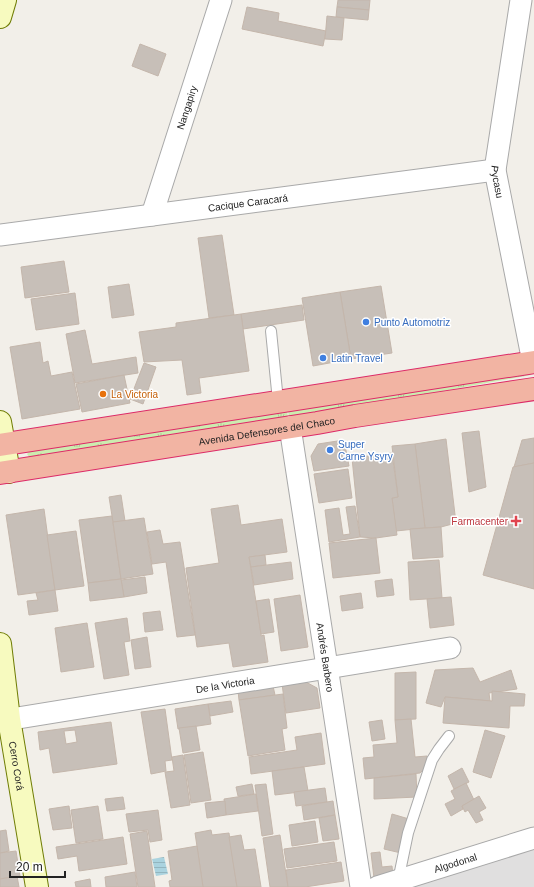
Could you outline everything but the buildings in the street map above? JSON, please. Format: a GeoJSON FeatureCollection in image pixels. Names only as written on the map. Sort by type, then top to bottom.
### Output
{"type":"FeatureCollection","features":[{"type":"Feature","properties":{"kind":"highway"},"geometry":{"type":"LineString","coordinates":[[2,445],[278,402],[534,368]]}},
{"type":"Feature","properties":{"kind":"highway"},"geometry":{"type":"LineString","coordinates":[[355,416],[385,402],[534,368]]}},
{"type":"Feature","properties":{"kind":"highway","name":"Avenida Defensores del Chaco"},"geometry":{"type":"LineString","coordinates":[[5,473],[355,416],[534,389]]}},
{"type":"Feature","properties":{"kind":"main road"},"geometry":{"type":"LineString","coordinates":[[0,17],[5,0]]}},
{"type":"Feature","properties":{"kind":"main road"},"geometry":{"type":"LineString","coordinates":[[0,422],[5,473]]}},
{"type":"Feature","properties":{"kind":"main road","name":"Cerro Corá"},"geometry":{"type":"LineString","coordinates":[[0,644],[5,720],[36,887]]}},
{"type":"Feature","properties":{"kind":"street","name":"Nangapiry"},"geometry":{"type":"LineString","coordinates":[[152,216],[221,0]]}},
{"type":"Feature","properties":{"kind":"street","name":"Pycasu"},"geometry":{"type":"LineString","coordinates":[[521,0],[495,170],[534,368]]}},
{"type":"Feature","properties":{"kind":"street","name":"Cacique Caracará"},"geometry":{"type":"LineString","coordinates":[[0,235],[495,170]]}},
{"type":"Feature","properties":{"kind":"street","name":"Andrés Barbero"},"geometry":{"type":"LineString","coordinates":[[290,427],[361,887]]}},
{"type":"Feature","properties":{"kind":"street","name":"De la Victoria"},"geometry":{"type":"LineString","coordinates":[[5,720],[450,648]]}},
{"type":"Feature","properties":{"kind":"street","name":"Algodonal"},"geometry":{"type":"LineString","coordinates":[[377,887],[534,838]]}},
{"type":"Feature","properties":{"kind":"lane"},"geometry":{"type":"LineString","coordinates":[[271,331],[278,402]]}},
{"type":"Feature","properties":{"kind":"lane"},"geometry":{"type":"LineString","coordinates":[[398,881],[408,833],[432,760],[449,736]]}},
{"type":"Feature","properties":{"kind":"shaded area"},"geometry":{"type":"Polygon","coordinates":[[[534,849],[534,887],[412,887],[534,849]]]}},
{"type":"Feature","properties":{"kind":"green space"},"geometry":{"type":"Polygon","coordinates":[[[533,372],[531,375],[289,419],[288,409],[533,372]]]}},
{"type":"Feature","properties":{"kind":"green space"},"geometry":{"type":"Polygon","coordinates":[[[287,409],[288,419],[30,458],[27,454],[30,451],[287,409]]]}},
{"type":"Feature","properties":{"kind":"water"},"geometry":{"type":"Polygon","coordinates":[[[164,857],[168,874],[156,876],[152,859],[164,857]]]}},
{"type":"Feature","properties":{"kind":"place","name":"Punto Automotriz"},"geometry":{"type":"Point","coordinates":[366,322]}},
{"type":"Feature","properties":{"kind":"place","name":"Latin Travel"},"geometry":{"type":"Point","coordinates":[323,358]}},
{"type":"Feature","properties":{"kind":"place","name":"La Victoria"},"geometry":{"type":"Point","coordinates":[103,394]}},
{"type":"Feature","properties":{"kind":"place","name":"Super Carne Ysyry"},"geometry":{"type":"Point","coordinates":[330,450]}},
{"type":"Feature","properties":{"kind":"place","name":"Farmacenter"},"geometry":{"type":"Point","coordinates":[516,521]}}]}
